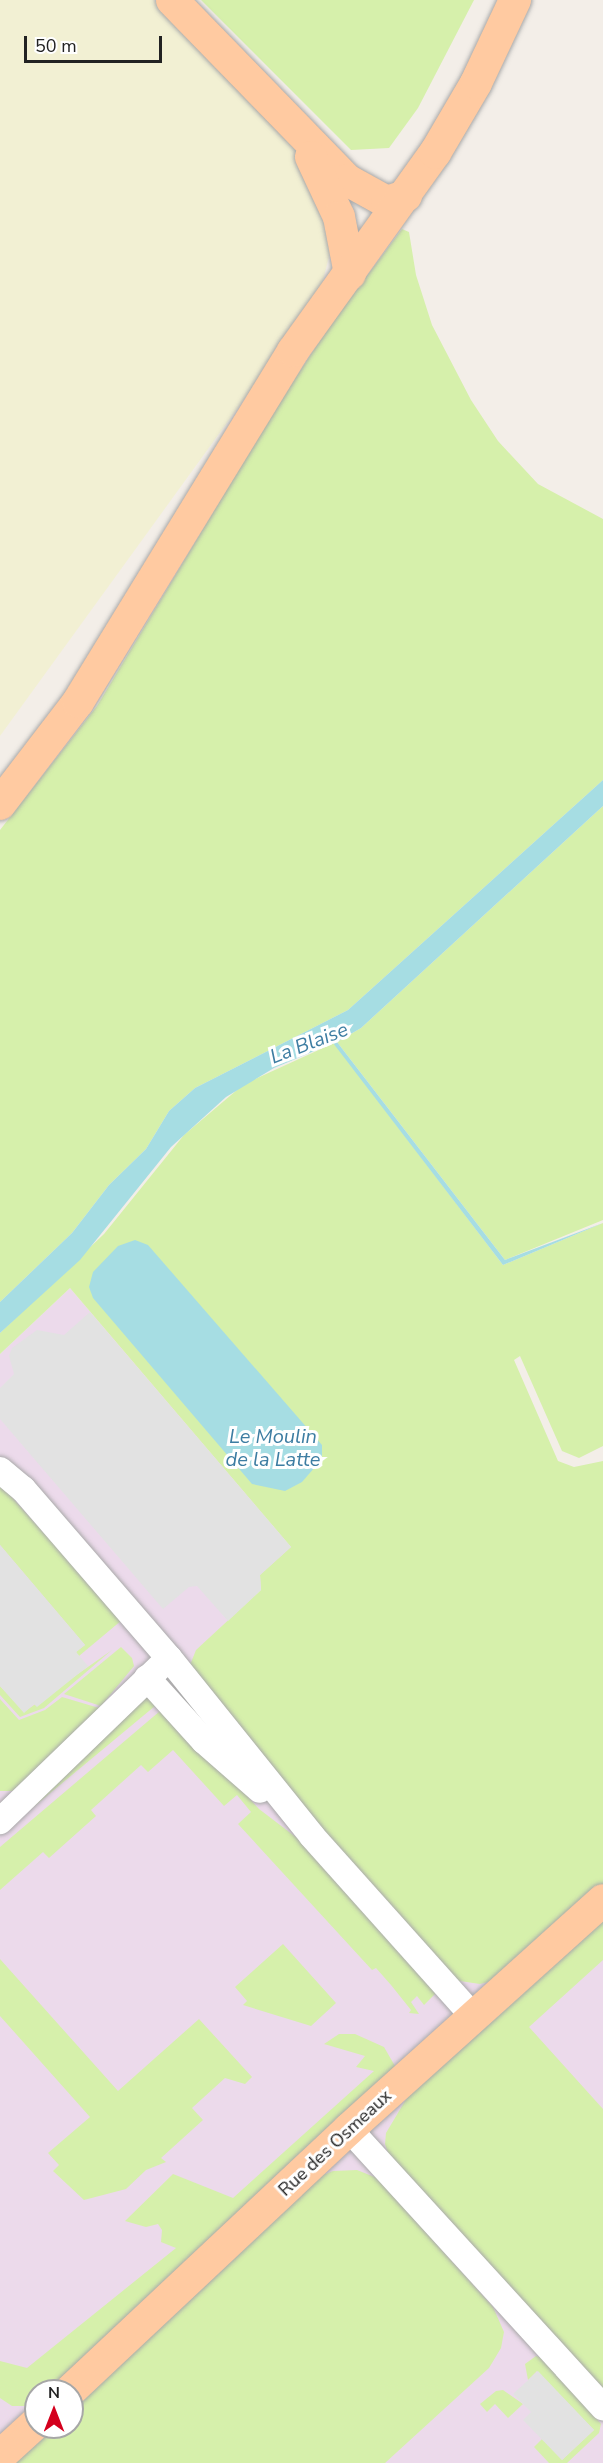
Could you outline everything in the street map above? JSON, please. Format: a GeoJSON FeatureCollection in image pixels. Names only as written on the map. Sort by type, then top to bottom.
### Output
{"type":"FeatureCollection","features":[{"type":"Feature","properties":{"kind":"main road"},"geometry":{"type":"LineString","coordinates":[[172,0],[298,132],[362,192],[387,202],[406,196]]}},
{"type":"Feature","properties":{"kind":"main road"},"geometry":{"type":"LineString","coordinates":[[0,804],[78,702],[293,351],[406,196],[476,83],[515,0]]}},
{"type":"Feature","properties":{"kind":"main road"},"geometry":{"type":"LineString","coordinates":[[298,132],[339,217],[350,274]]}},
{"type":"Feature","properties":{"kind":"main road","name":"Rue des Osmeaux"},"geometry":{"type":"LineString","coordinates":[[83,2379],[349,2129],[603,1900]]}},
{"type":"Feature","properties":{"kind":"main road"},"geometry":{"type":"LineString","coordinates":[[0,2456],[24,2434]]}},
{"type":"Feature","properties":{"kind":"lane"},"geometry":{"type":"LineString","coordinates":[[0,1470],[23,1489],[169,1658],[312,1836],[474,2017]]}},
{"type":"Feature","properties":{"kind":"lane"},"geometry":{"type":"LineString","coordinates":[[0,1821],[169,1658]]}},
{"type":"Feature","properties":{"kind":"lane"},"geometry":{"type":"LineString","coordinates":[[147,1678],[204,1741],[312,1836]]}},
{"type":"Feature","properties":{"kind":"lane"},"geometry":{"type":"LineString","coordinates":[[349,2129],[603,2407]]}},
{"type":"Feature","properties":{"kind":"shaded area"},"geometry":{"type":"Polygon","coordinates":[[[0,0],[154,0],[291,142],[311,172],[332,245],[321,288],[282,347],[0,736],[0,0]]]}},
{"type":"Feature","properties":{"kind":"shaded area"},"geometry":{"type":"Polygon","coordinates":[[[70,1288],[291,1547],[261,1590],[196,1651],[603,1942],[603,2463],[0,2463],[0,1354],[70,1288]]]}},
{"type":"Feature","properties":{"kind":"shaded area"},"geometry":{"type":"Polygon","coordinates":[[[90,1312],[291,1547],[260,1575],[261,1590],[228,1621],[197,1586],[189,1587],[163,1609],[0,1419],[0,1388],[14,1374],[9,1356],[12,1348],[37,1330],[64,1335],[90,1312]]]}},
{"type":"Feature","properties":{"kind":"shaded area"},"geometry":{"type":"Polygon","coordinates":[[[0,1545],[85,1645],[76,1652],[88,1666],[37,1707],[34,1704],[24,1713],[0,1686],[0,1545]]]}},
{"type":"Feature","properties":{"kind":"shaded area"},"geometry":{"type":"Polygon","coordinates":[[[538,2371],[594,2430],[562,2460],[523,2420],[531,2412],[513,2394],[538,2371]]]}},
{"type":"Feature","properties":{"kind":"green space"},"geometry":{"type":"Polygon","coordinates":[[[201,0],[474,0],[418,108],[389,148],[351,150],[201,0]]]}},
{"type":"Feature","properties":{"kind":"green space"},"geometry":{"type":"Polygon","coordinates":[[[402,229],[409,232],[416,275],[432,325],[471,400],[498,441],[538,484],[603,519],[603,780],[348,1010],[195,1088],[169,1111],[146,1149],[109,1185],[72,1233],[0,1302],[0,830],[97,706],[275,409],[331,324],[402,229]]]}},
{"type":"Feature","properties":{"kind":"green space"},"geometry":{"type":"Polygon","coordinates":[[[603,806],[603,1220],[505,1260],[337,1042],[361,1028],[603,806]]]}},
{"type":"Feature","properties":{"kind":"green space"},"geometry":{"type":"Polygon","coordinates":[[[334,1043],[503,1265],[603,1223],[603,1446],[579,1458],[562,1451],[520,1356],[514,1360],[558,1461],[574,1467],[603,1461],[603,1886],[496,1980],[480,1984],[453,1980],[202,1690],[190,1665],[196,1650],[261,1590],[260,1575],[291,1547],[70,1288],[0,1354],[0,1333],[104,1234],[184,1135],[244,1084],[334,1043]]]}},
{"type":"Feature","properties":{"kind":"green space"},"geometry":{"type":"Polygon","coordinates":[[[0,1484],[122,1620],[79,1656],[76,1652],[85,1645],[0,1545],[0,1484]]]}},
{"type":"Feature","properties":{"kind":"green space"},"geometry":{"type":"Polygon","coordinates":[[[121,1647],[132,1658],[134,1666],[101,1706],[64,1694],[121,1647]]]}},
{"type":"Feature","properties":{"kind":"green space"},"geometry":{"type":"Polygon","coordinates":[[[112,1650],[44,1708],[20,1717],[0,1695],[0,1686],[24,1712],[112,1650]]]}},
{"type":"Feature","properties":{"kind":"green space"},"geometry":{"type":"Polygon","coordinates":[[[62,1697],[99,1708],[15,1791],[0,1791],[0,1699],[19,1720],[45,1710],[62,1697]]]}},
{"type":"Feature","properties":{"kind":"green space"},"geometry":{"type":"Polygon","coordinates":[[[145,1697],[164,1707],[259,1809],[301,1841],[437,1992],[424,2005],[417,1996],[411,2002],[419,2014],[409,2013],[411,2010],[376,1968],[372,1970],[238,1824],[251,1812],[237,1795],[224,1806],[173,1750],[148,1772],[141,1765],[91,1810],[96,1816],[49,1858],[43,1852],[0,1890],[0,1847],[160,1711],[155,1706],[13,1824],[145,1697]]]}},
{"type":"Feature","properties":{"kind":"green space"},"geometry":{"type":"Polygon","coordinates":[[[603,1912],[603,1960],[529,2027],[603,2109],[603,2392],[389,2156],[385,2144],[386,2133],[408,2096],[603,1912]]]}},
{"type":"Feature","properties":{"kind":"green space"},"geometry":{"type":"Polygon","coordinates":[[[283,1944],[336,2003],[311,2026],[243,2005],[247,2001],[235,1987],[283,1944]]]}},
{"type":"Feature","properties":{"kind":"green space"},"geometry":{"type":"Polygon","coordinates":[[[0,1959],[118,2091],[199,2019],[252,2077],[245,2084],[225,2078],[192,2108],[203,2120],[161,2158],[166,2162],[146,2170],[126,2189],[84,2200],[53,2171],[59,2165],[48,2153],[90,2117],[0,2016],[0,1959]]]}},
{"type":"Feature","properties":{"kind":"green space"},"geometry":{"type":"Polygon","coordinates":[[[339,2034],[355,2034],[384,2047],[395,2066],[390,2081],[67,2379],[24,2379],[24,2406],[12,2406],[0,2398],[0,2361],[27,2368],[176,2248],[161,2242],[162,2230],[158,2224],[146,2227],[125,2221],[173,2174],[233,2198],[374,2071],[356,2067],[365,2056],[324,2044],[339,2034]]]}},
{"type":"Feature","properties":{"kind":"green space"},"geometry":{"type":"Polygon","coordinates":[[[357,2170],[377,2178],[493,2307],[504,2332],[501,2348],[489,2368],[385,2463],[0,2463],[26,2439],[84,2439],[84,2386],[318,2177],[333,2171],[357,2170]]]}},
{"type":"Feature","properties":{"kind":"green space"},"geometry":{"type":"Polygon","coordinates":[[[536,2356],[546,2359],[601,2424],[599,2433],[567,2463],[549,2463],[534,2447],[542,2439],[562,2460],[594,2430],[537,2371],[528,2380],[525,2364],[536,2356]]]}},
{"type":"Feature","properties":{"kind":"green space"},"geometry":{"type":"Polygon","coordinates":[[[503,2390],[523,2404],[508,2418],[495,2404],[487,2412],[480,2404],[496,2391],[503,2390]]]}},
{"type":"Feature","properties":{"kind":"water","name":"La Blaise"},"geometry":{"type":"Polygon","coordinates":[[[603,780],[603,806],[361,1028],[337,1042],[505,1260],[603,1223],[503,1265],[333,1043],[274,1068],[226,1097],[171,1147],[80,1260],[0,1333],[0,1302],[72,1233],[109,1185],[146,1149],[169,1111],[195,1088],[348,1010],[603,780]]]}},
{"type":"Feature","properties":{"kind":"water","name":"Le Moulin de la Latte"},"geometry":{"type":"Polygon","coordinates":[[[135,1240],[148,1245],[322,1445],[322,1459],[302,1482],[285,1491],[252,1484],[93,1298],[89,1287],[93,1272],[118,1246],[135,1240]]]}}]}
